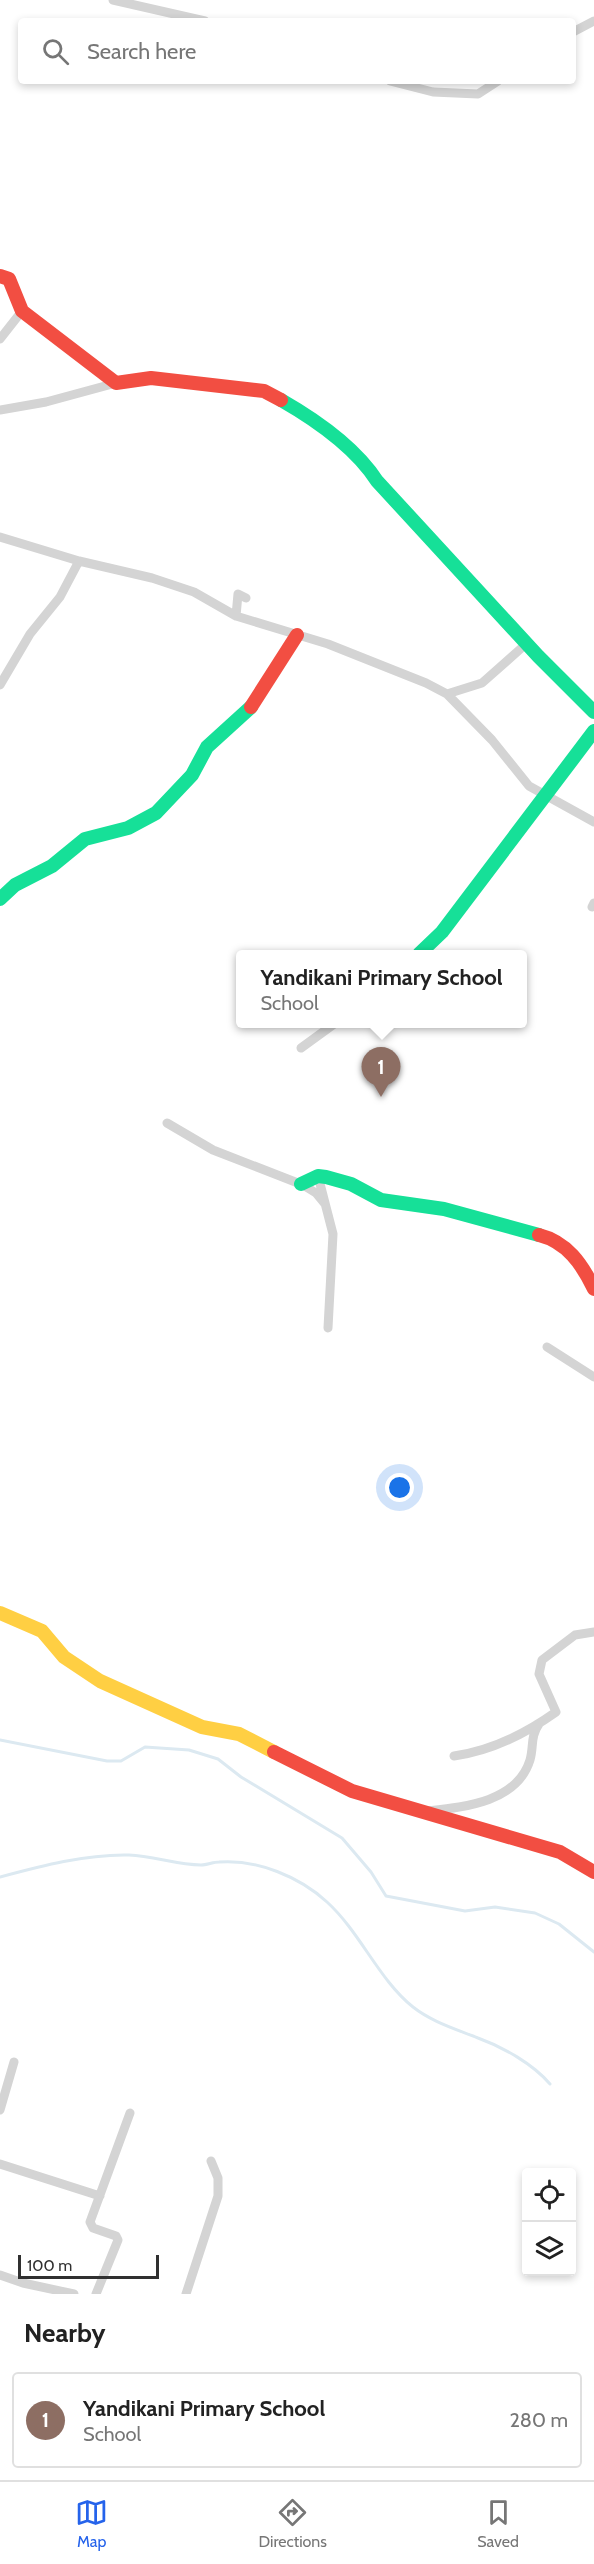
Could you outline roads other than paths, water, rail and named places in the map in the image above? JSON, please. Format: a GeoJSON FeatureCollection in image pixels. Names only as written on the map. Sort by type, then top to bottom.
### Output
{"type":"FeatureCollection","features":[{"type":"Feature","properties":{"kind":"street"},"geometry":{"type":"LineString","coordinates":[[113,0],[192,18]]}},
{"type":"Feature","properties":{"kind":"street"},"geometry":{"type":"LineString","coordinates":[[576,30],[594,21]]}},
{"type":"Feature","properties":{"kind":"street"},"geometry":{"type":"LineString","coordinates":[[402,84],[433,92],[478,94],[493,84]]}},
{"type":"Feature","properties":{"kind":"street"},"geometry":{"type":"LineString","coordinates":[[0,276],[9,279],[22,311],[116,383]]}},
{"type":"Feature","properties":{"kind":"street"},"geometry":{"type":"LineString","coordinates":[[0,339],[22,311]]}},
{"type":"Feature","properties":{"kind":"street"},"geometry":{"type":"LineString","coordinates":[[0,410],[46,402],[116,383],[151,378],[264,391],[309,416],[367,465],[377,481],[526,644],[594,712]]}},
{"type":"Feature","properties":{"kind":"street"},"geometry":{"type":"LineString","coordinates":[[0,537],[79,561],[152,578],[194,592],[236,616],[328,644],[426,683],[447,694],[492,740],[529,786],[594,822]]}},
{"type":"Feature","properties":{"kind":"street"},"geometry":{"type":"LineString","coordinates":[[0,685],[3,671],[60,597],[79,561]]}},
{"type":"Feature","properties":{"kind":"street"},"geometry":{"type":"LineString","coordinates":[[236,616],[238,594],[246,598]]}},
{"type":"Feature","properties":{"kind":"street"},"geometry":{"type":"LineString","coordinates":[[0,899],[15,885],[52,866],[85,839],[128,828],[156,813],[192,775],[207,747],[252,706],[297,635]]}},
{"type":"Feature","properties":{"kind":"street"},"geometry":{"type":"LineString","coordinates":[[447,694],[482,683],[526,644]]}},
{"type":"Feature","properties":{"kind":"street"},"geometry":{"type":"LineString","coordinates":[[422,950],[442,932],[594,731]]}},
{"type":"Feature","properties":{"kind":"street"},"geometry":{"type":"LineString","coordinates":[[301,1048],[327,1028]]}},
{"type":"Feature","properties":{"kind":"street"},"geometry":{"type":"LineString","coordinates":[[167,1123],[222,1154],[316,1192],[326,1204]]}},
{"type":"Feature","properties":{"kind":"street"},"geometry":{"type":"LineString","coordinates":[[301,1185],[318,1176],[351,1184],[390,1202],[444,1209],[554,1239],[582,1264],[594,1289]]}},
{"type":"Feature","properties":{"kind":"street"},"geometry":{"type":"LineString","coordinates":[[318,1176],[333,1234],[328,1328]]}},
{"type":"Feature","properties":{"kind":"street"},"geometry":{"type":"LineString","coordinates":[[547,1347],[594,1377]]}},
{"type":"Feature","properties":{"kind":"street"},"geometry":{"type":"LineString","coordinates":[[0,1613],[42,1631],[64,1657],[100,1681],[202,1727],[239,1734],[352,1791],[560,1852],[594,1872]]}},
{"type":"Feature","properties":{"kind":"street"},"geometry":{"type":"LineString","coordinates":[[422,1811],[460,1807],[506,1792],[522,1778],[530,1758],[532,1734],[555,1712],[539,1674],[542,1660],[576,1635],[594,1632]]}},
{"type":"Feature","properties":{"kind":"street"},"geometry":{"type":"LineString","coordinates":[[454,1756],[478,1753],[541,1723]]}},
{"type":"Feature","properties":{"kind":"street"},"geometry":{"type":"LineString","coordinates":[[0,2110],[14,2062]]}},
{"type":"Feature","properties":{"kind":"street"},"geometry":{"type":"LineString","coordinates":[[96,2294],[118,2240],[116,2236],[91,2226],[129,2113]]}},
{"type":"Feature","properties":{"kind":"street"},"geometry":{"type":"LineString","coordinates":[[186,2294],[218,2196],[218,2178],[211,2161]]}},
{"type":"Feature","properties":{"kind":"street"},"geometry":{"type":"LineString","coordinates":[[0,2164],[100,2196]]}},
{"type":"Feature","properties":{"kind":"street"},"geometry":{"type":"LineString","coordinates":[[0,2275],[23,2283],[74,2294]]}},
{"type":"Feature","properties":{"kind":"waterway"},"geometry":{"type":"LineString","coordinates":[[0,1740],[107,1761],[121,1761],[145,1747],[189,1750],[218,1759],[241,1777],[342,1838],[371,1872],[386,1896],[465,1911],[495,1907],[535,1913],[559,1924],[594,1952]]}},
{"type":"Feature","properties":{"kind":"waterway"},"geometry":{"type":"LineString","coordinates":[[0,1877],[64,1861],[113,1855],[138,1856],[192,1865],[217,1862],[248,1863],[277,1871],[304,1885],[327,1902],[350,1927],[390,1983],[413,2007],[436,2021],[507,2051],[526,2063],[550,2084]]}},
{"type":"Feature","properties":{"kind":"place","name":"Yandikani Primary School"},"geometry":{"type":"Point","coordinates":[381,1097]}}]}
